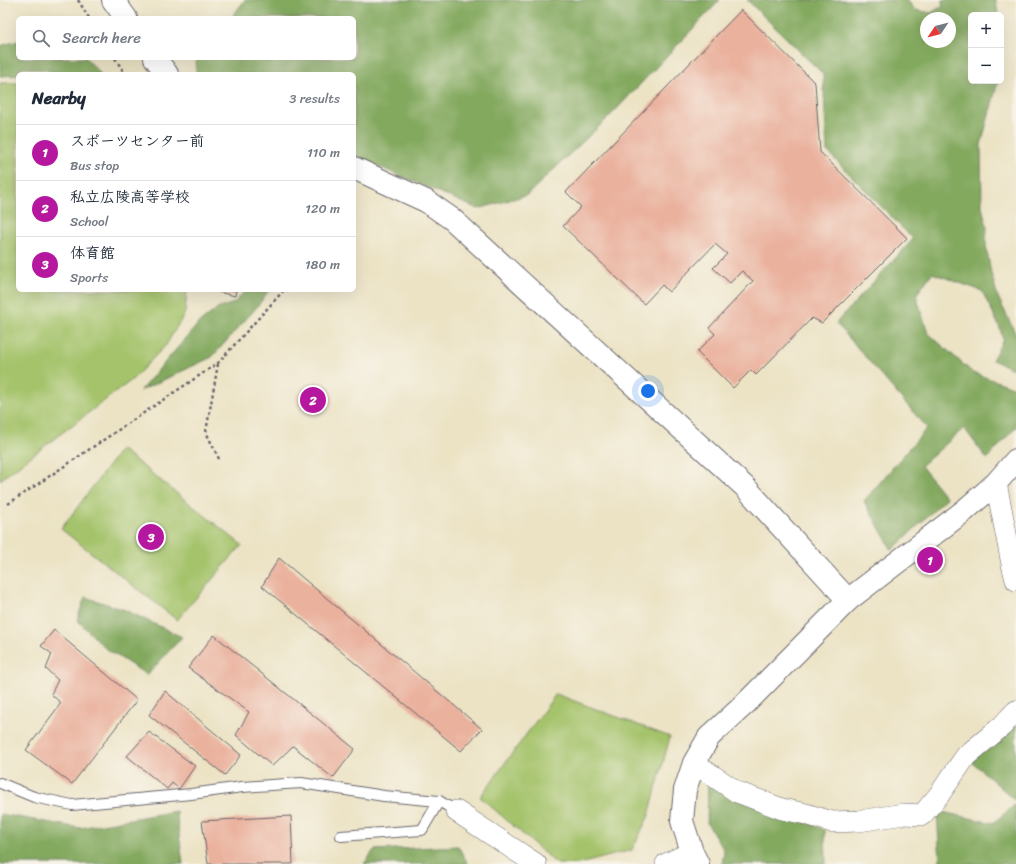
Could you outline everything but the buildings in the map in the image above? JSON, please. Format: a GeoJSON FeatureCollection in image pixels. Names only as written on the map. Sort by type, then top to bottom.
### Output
{"type":"FeatureCollection","features":[{"type":"Feature","properties":{"kind":"street"},"geometry":{"type":"LineString","coordinates":[[113,0],[125,16]]}},
{"type":"Feature","properties":{"kind":"street"},"geometry":{"type":"LineString","coordinates":[[157,60],[166,72]]}},
{"type":"Feature","properties":{"kind":"street"},"geometry":{"type":"LineString","coordinates":[[356,169],[426,200],[452,219],[745,487],[848,600]]}},
{"type":"Feature","properties":{"kind":"street"},"geometry":{"type":"LineString","coordinates":[[666,864],[695,858],[682,822],[685,790],[694,763],[709,737],[848,600],[964,511],[996,483],[1016,460]]}},
{"type":"Feature","properties":{"kind":"street"},"geometry":{"type":"LineString","coordinates":[[996,483],[1016,580]]}},
{"type":"Feature","properties":{"kind":"street"},"geometry":{"type":"LineString","coordinates":[[694,763],[737,792],[782,809],[806,814],[832,822],[904,814],[922,815],[939,795],[966,756],[1002,726],[1016,711]]}},
{"type":"Feature","properties":{"kind":"street"},"geometry":{"type":"LineString","coordinates":[[447,806],[536,864]]}},
{"type":"Feature","properties":{"kind":"lane"},"geometry":{"type":"LineString","coordinates":[[0,783],[34,797],[72,805],[191,794],[242,787],[301,783],[447,806]]}},
{"type":"Feature","properties":{"kind":"lane"},"geometry":{"type":"LineString","coordinates":[[341,836],[422,830],[447,806]]}},
{"type":"Feature","properties":{"kind":"path"},"geometry":{"type":"LineString","coordinates":[[78,0],[88,16]]}},
{"type":"Feature","properties":{"kind":"path"},"geometry":{"type":"LineString","coordinates":[[116,60],[124,72]]}},
{"type":"Feature","properties":{"kind":"path"},"geometry":{"type":"LineString","coordinates":[[8,504],[218,364],[282,292]]}},
{"type":"Feature","properties":{"kind":"path"},"geometry":{"type":"LineString","coordinates":[[218,364],[206,432],[220,461]]}},
{"type":"Feature","properties":{"kind":"green space"},"geometry":{"type":"Polygon","coordinates":[[[245,0],[720,0],[611,115],[527,195],[478,209],[356,157],[356,72],[196,72],[196,62],[198,60],[356,60],[356,16],[233,16],[245,0]]]}},
{"type":"Feature","properties":{"kind":"green space"},"geometry":{"type":"Polygon","coordinates":[[[747,0],[907,0],[915,10],[926,12],[920,12],[920,48],[956,48],[956,12],[933,12],[942,6],[943,0],[996,0],[998,12],[968,12],[968,84],[997,84],[981,145],[982,207],[987,227],[986,245],[991,273],[998,297],[1016,335],[1016,370],[992,360],[1003,340],[1000,328],[982,291],[932,273],[916,295],[928,333],[973,373],[1016,388],[1016,427],[987,459],[964,428],[921,466],[947,498],[892,550],[864,501],[927,428],[836,323],[913,239],[827,151],[823,74],[747,0]]]}},
{"type":"Feature","properties":{"kind":"green space"},"geometry":{"type":"Polygon","coordinates":[[[16,42],[16,60],[88,60],[99,72],[56,72],[22,67],[20,72],[16,72],[16,75],[0,76],[0,46],[16,42]]]}},
{"type":"Feature","properties":{"kind":"green space"},"geometry":{"type":"Polygon","coordinates":[[[0,83],[16,83],[16,292],[187,292],[185,313],[166,345],[133,379],[0,480],[0,83]]]}},
{"type":"Feature","properties":{"kind":"green space"},"geometry":{"type":"Polygon","coordinates":[[[244,292],[268,292],[257,307],[212,357],[140,391],[199,323],[217,309],[234,303],[244,292]]]}},
{"type":"Feature","properties":{"kind":"green space"},"geometry":{"type":"Polygon","coordinates":[[[121,449],[242,545],[177,620],[61,529],[121,449]]]}},
{"type":"Feature","properties":{"kind":"green space"},"geometry":{"type":"Polygon","coordinates":[[[85,597],[125,610],[182,637],[147,675],[105,648],[77,620],[85,597]]]}},
{"type":"Feature","properties":{"kind":"green space"},"geometry":{"type":"Polygon","coordinates":[[[556,694],[670,737],[649,815],[632,850],[579,864],[557,864],[480,797],[556,694]]]}},
{"type":"Feature","properties":{"kind":"green space"},"geometry":{"type":"Polygon","coordinates":[[[1016,723],[1016,801],[971,761],[1016,723]]]}},
{"type":"Feature","properties":{"kind":"green space"},"geometry":{"type":"Polygon","coordinates":[[[708,782],[825,830],[826,864],[722,864],[724,850],[707,823],[708,782]]]}},
{"type":"Feature","properties":{"kind":"green space"},"geometry":{"type":"Polygon","coordinates":[[[1016,804],[1016,864],[940,864],[937,811],[993,823],[1016,804]]]}},
{"type":"Feature","properties":{"kind":"green space"},"geometry":{"type":"Polygon","coordinates":[[[176,811],[183,864],[0,864],[0,814],[80,828],[176,811]]]}},
{"type":"Feature","properties":{"kind":"green space"},"geometry":{"type":"Polygon","coordinates":[[[458,846],[468,864],[364,864],[374,850],[458,846]]]}},
{"type":"Feature","properties":{"kind":"place","name":"私立広陵高等学校"},"geometry":{"type":"Point","coordinates":[313,400]}},
{"type":"Feature","properties":{"kind":"place","name":"体育館"},"geometry":{"type":"Point","coordinates":[151,537]}},
{"type":"Feature","properties":{"kind":"place","name":"スポーツセンター前"},"geometry":{"type":"Point","coordinates":[930,560]}}]}
